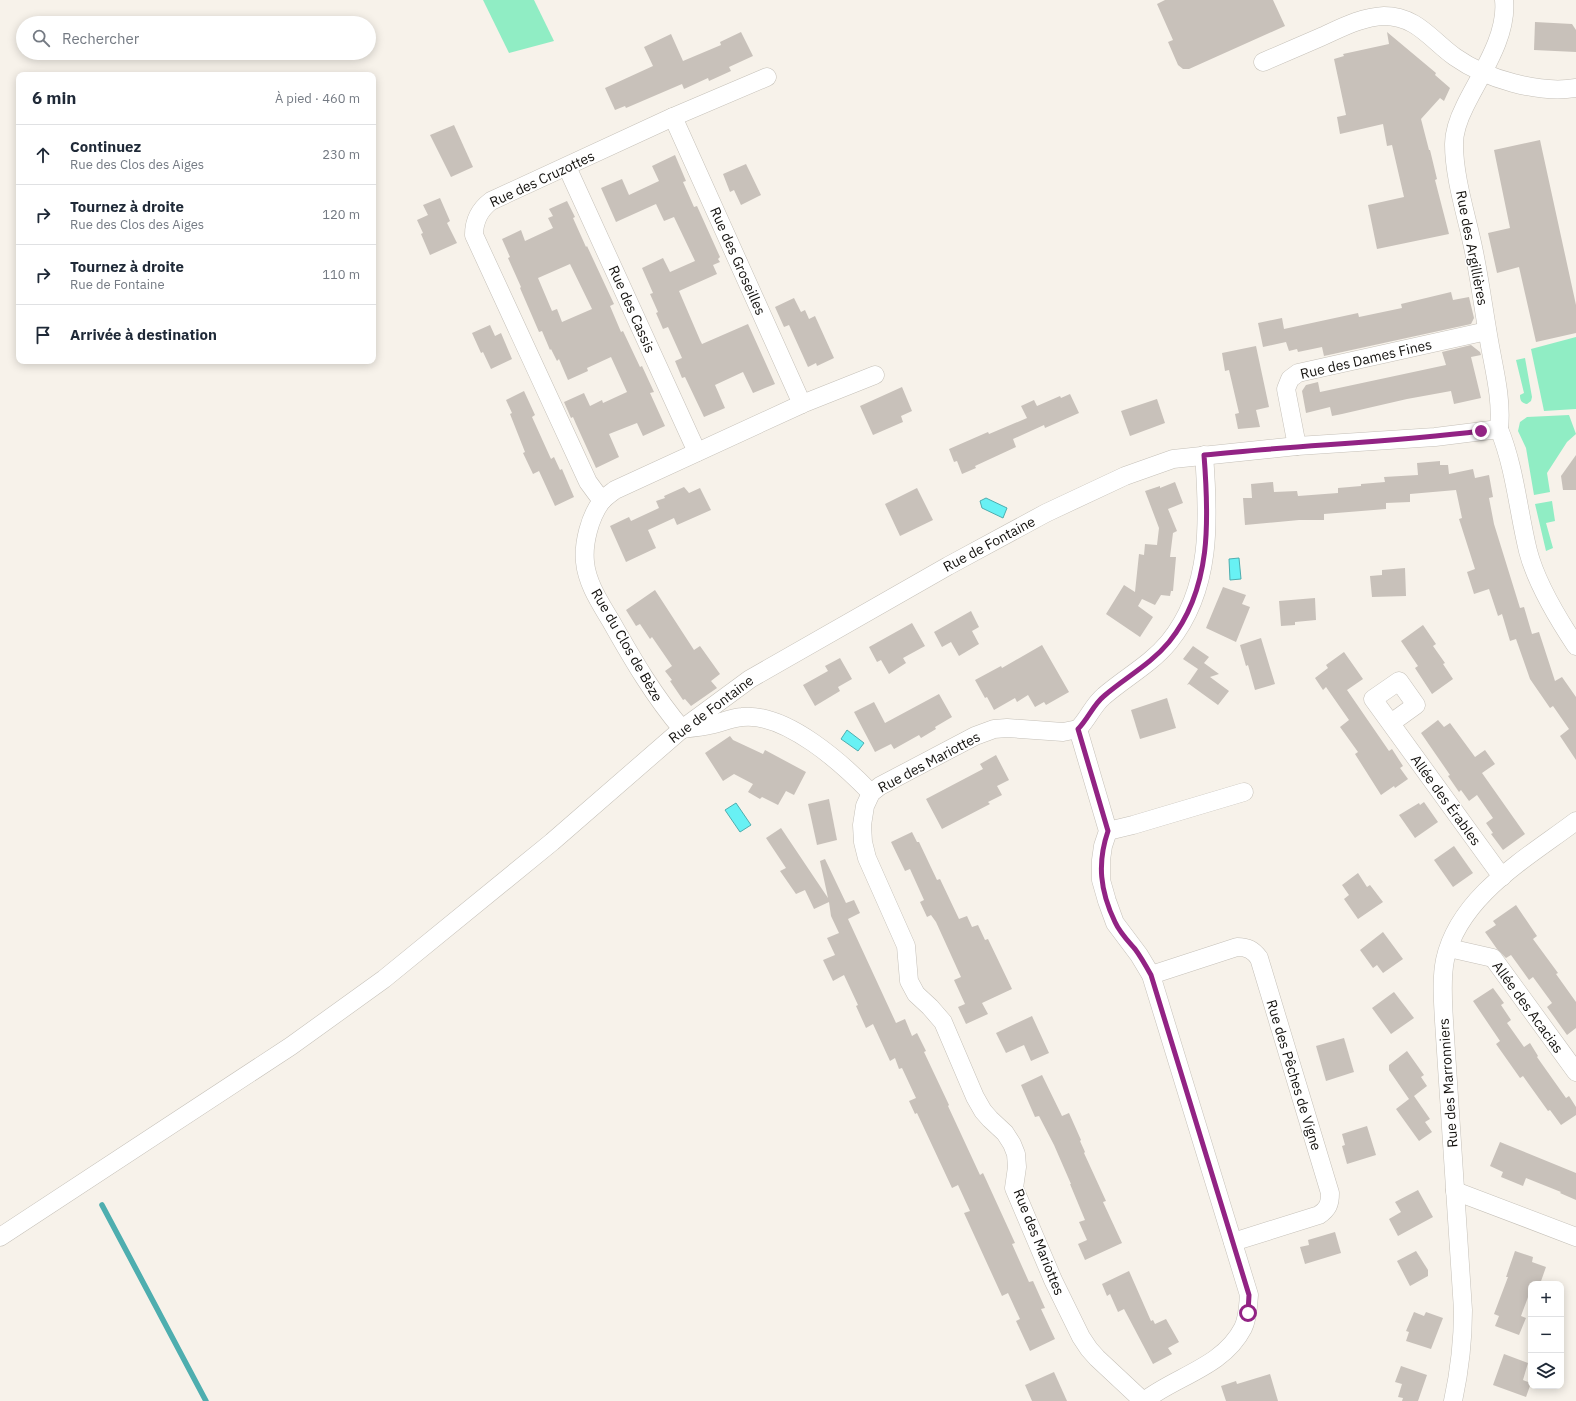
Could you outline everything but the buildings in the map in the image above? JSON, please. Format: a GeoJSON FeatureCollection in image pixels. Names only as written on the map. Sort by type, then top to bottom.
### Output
{"type":"FeatureCollection","features":[{"type":"Feature","properties":{"kind":"street","name":"Rue des Argillières"},"geometry":{"type":"LineString","coordinates":[[1499,429],[1501,412],[1499,396],[1476,262],[1457,171],[1454,142],[1456,128],[1461,115],[1491,57],[1502,24],[1504,0]]}},
{"type":"Feature","properties":{"kind":"street"},"geometry":{"type":"LineString","coordinates":[[1263,62],[1362,20],[1386,16],[1409,20],[1424,30],[1456,58],[1482,72],[1516,84],[1536,88],[1576,88]]}},
{"type":"Feature","properties":{"kind":"street","name":"Rue des Cruzottes"},"geometry":{"type":"LineString","coordinates":[[602,501],[588,482],[474,235],[474,226],[479,212],[484,205],[491,201],[673,117],[767,77]]}},
{"type":"Feature","properties":{"kind":"street","name":"Rue des Groseilles"},"geometry":{"type":"LineString","coordinates":[[673,117],[802,404]]}},
{"type":"Feature","properties":{"kind":"street","name":"Rue des Cassis"},"geometry":{"type":"LineString","coordinates":[[567,167],[697,452]]}},
{"type":"Feature","properties":{"kind":"street","name":"Rue des Dames Fines"},"geometry":{"type":"LineString","coordinates":[[1297,446],[1286,389],[1290,380],[1298,373],[1487,330]]}},
{"type":"Feature","properties":{"kind":"street","name":"Rue du Clos de Bèze"},"geometry":{"type":"LineString","coordinates":[[682,729],[664,708],[639,671],[595,594],[589,579],[585,564],[584,550],[592,520],[602,501],[615,490],[697,452],[802,404],[875,375]]}},
{"type":"Feature","properties":{"kind":"street"},"geometry":{"type":"LineString","coordinates":[[1499,429],[1506,445],[1528,552],[1550,602],[1576,646]]}},
{"type":"Feature","properties":{"kind":"street","name":"Rue de Fontaine"},"geometry":{"type":"LineString","coordinates":[[0,1237],[291,1046],[384,979],[552,842],[682,729],[750,679],[948,566],[1046,513],[1125,476],[1173,459],[1297,446],[1435,437],[1499,429]]}},
{"type":"Feature","properties":{"kind":"street"},"geometry":{"type":"LineString","coordinates":[[1143,1401],[1164,1387],[1218,1358],[1229,1348],[1243,1328],[1248,1313],[1249,1295],[1151,975],[1139,955],[1115,923],[1107,901],[1101,880],[1100,860],[1108,831],[1078,729],[1086,722],[1095,706],[1104,696],[1142,669],[1169,642],[1190,609],[1198,589],[1206,552],[1207,496],[1204,455]]}},
{"type":"Feature","properties":{"kind":"street"},"geometry":{"type":"LineString","coordinates":[[682,729],[743,717],[764,718],[782,725],[806,738],[831,756],[871,793]]}},
{"type":"Feature","properties":{"kind":"street","name":"Allée des Érables"},"geometry":{"type":"LineString","coordinates":[[1391,723],[1502,877]]}},
{"type":"Feature","properties":{"kind":"street","name":"Rue des Mariottes"},"geometry":{"type":"LineString","coordinates":[[1078,729],[1062,732],[1007,728],[994,729],[975,736],[880,786],[871,793],[864,812],[862,825],[863,842],[867,858],[906,946],[909,981],[916,994],[943,1022],[975,1096],[983,1110],[1005,1133],[1012,1144],[1016,1154],[1017,1166],[1014,1188],[1054,1280],[1081,1337],[1097,1358],[1143,1401]]}},
{"type":"Feature","properties":{"kind":"street"},"geometry":{"type":"LineString","coordinates":[[1108,831],[1244,792]]}},
{"type":"Feature","properties":{"kind":"street","name":"Rue des Marronniers"},"geometry":{"type":"LineString","coordinates":[[1453,1401],[1460,1372],[1463,1341],[1463,1310],[1444,1021],[1443,982],[1445,961],[1455,932],[1465,915],[1481,894],[1576,821]]}},
{"type":"Feature","properties":{"kind":"street","name":"Rue des Pêches de Vigne"},"geometry":{"type":"LineString","coordinates":[[1151,975],[1237,947],[1250,949],[1255,952],[1259,958],[1330,1193],[1330,1200],[1329,1206],[1319,1215],[1233,1242]]}},
{"type":"Feature","properties":{"kind":"street","name":"Allée des Acacias"},"geometry":{"type":"LineString","coordinates":[[1449,948],[1493,958],[1576,1072]]}},
{"type":"Feature","properties":{"kind":"street"},"geometry":{"type":"LineString","coordinates":[[1455,1191],[1576,1237]]}},
{"type":"Feature","properties":{"kind":"green space"},"geometry":{"type":"Polygon","coordinates":[[[483,0],[534,0],[554,41],[509,53],[483,0]]]}},
{"type":"Feature","properties":{"kind":"green space"},"geometry":{"type":"Polygon","coordinates":[[[1576,337],[1576,409],[1544,411],[1531,349],[1576,337]]]}},
{"type":"Feature","properties":{"kind":"green space"},"geometry":{"type":"Polygon","coordinates":[[[1525,358],[1532,397],[1531,401],[1527,404],[1522,402],[1520,398],[1520,395],[1524,393],[1516,360],[1525,358]]]}},
{"type":"Feature","properties":{"kind":"green space"},"geometry":{"type":"Polygon","coordinates":[[[1569,415],[1576,434],[1567,442],[1547,473],[1550,492],[1534,495],[1526,448],[1518,431],[1520,422],[1527,417],[1569,415]]]}},
{"type":"Feature","properties":{"kind":"green space"},"geometry":{"type":"Polygon","coordinates":[[[1552,501],[1555,521],[1546,523],[1553,548],[1546,551],[1535,504],[1552,501]]]}},
{"type":"Feature","properties":{"kind":"water"},"geometry":{"type":"Polygon","coordinates":[[[986,498],[1007,508],[1003,518],[982,508],[980,501],[986,498]]]}},
{"type":"Feature","properties":{"kind":"water"},"geometry":{"type":"Polygon","coordinates":[[[1239,558],[1241,579],[1230,580],[1229,559],[1239,558]]]}},
{"type":"Feature","properties":{"kind":"water"},"geometry":{"type":"Polygon","coordinates":[[[847,730],[864,743],[858,751],[841,739],[847,730]]]}},
{"type":"Feature","properties":{"kind":"water"},"geometry":{"type":"Polygon","coordinates":[[[736,803],[751,825],[740,832],[725,810],[736,803]]]}},
{"type":"Feature","properties":{"kind":"waterway"},"geometry":{"type":"LineString","coordinates":[[102,1205],[206,1401]]}},
{"type":"Feature","properties":{"kind":"route"},"geometry":{"type":"LineString","coordinates":[[1248,1313],[1249,1295],[1151,975],[1139,955],[1115,923],[1107,901],[1101,880],[1100,860],[1108,831],[1078,729],[1086,722],[1095,706],[1104,696],[1142,669],[1169,642],[1180,627],[1190,609],[1198,589],[1206,552],[1207,496],[1204,455],[1297,446],[1435,437],[1481,431]]}}]}
